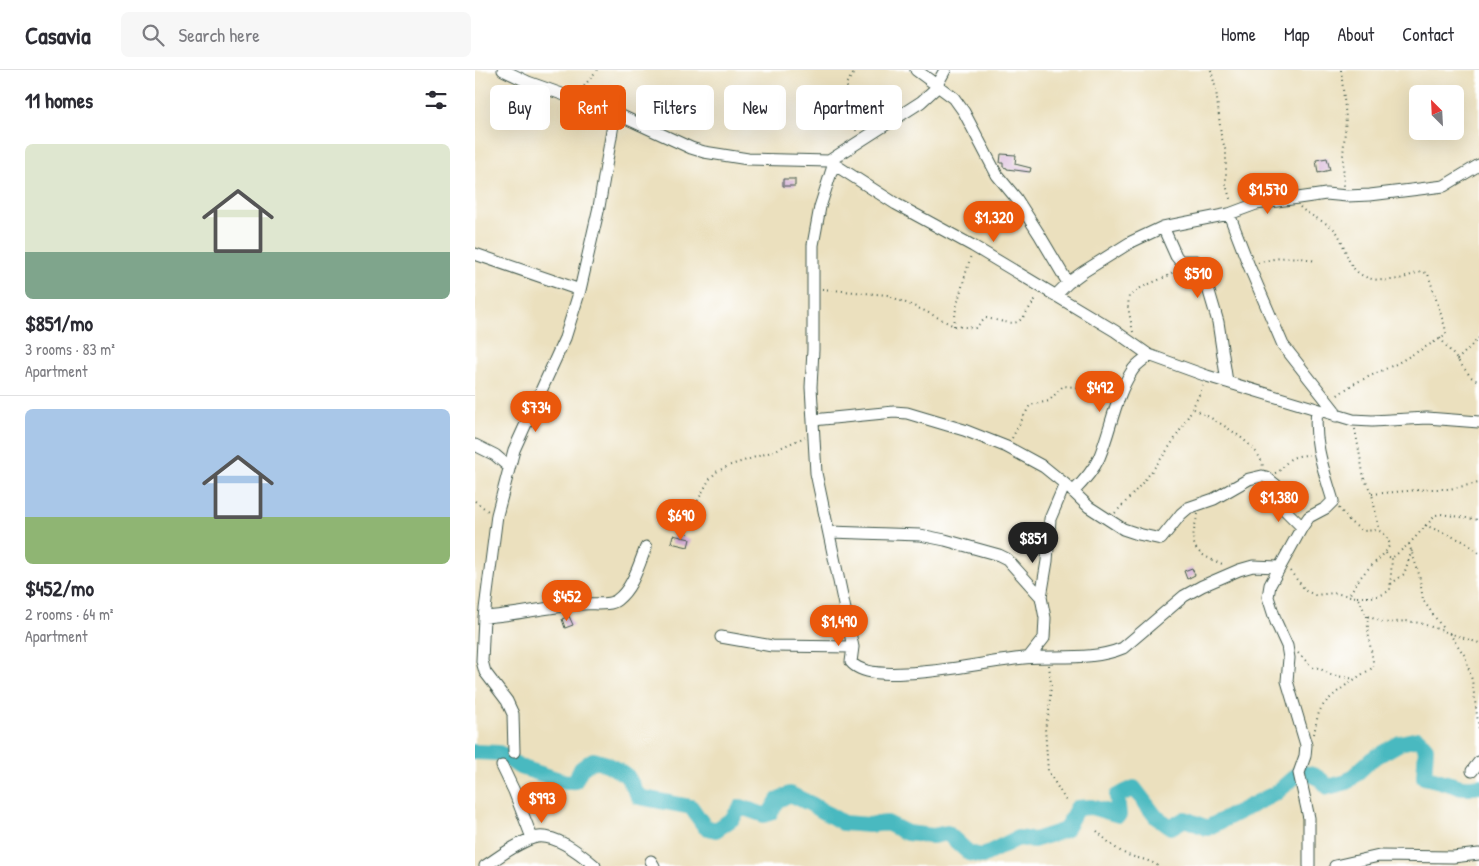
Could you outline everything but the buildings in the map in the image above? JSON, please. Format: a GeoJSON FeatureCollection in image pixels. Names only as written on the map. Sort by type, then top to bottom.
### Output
{"type":"FeatureCollection","features":[{"type":"Feature","properties":{"kind":"street"},"geometry":{"type":"LineString","coordinates":[[503,70],[560,94]]}},
{"type":"Feature","properties":{"kind":"street"},"geometry":{"type":"LineString","coordinates":[[917,70],[954,98],[964,112],[997,175],[1016,198],[1068,283]]}},
{"type":"Feature","properties":{"kind":"street"},"geometry":{"type":"LineString","coordinates":[[945,70],[937,86],[921,102],[831,162],[813,245],[811,387],[816,474],[830,532],[853,647],[851,662],[866,671],[906,673],[1029,657],[1100,656],[1123,648],[1184,596],[1201,586],[1253,566],[1280,565]]}},
{"type":"Feature","properties":{"kind":"street"},"geometry":{"type":"LineString","coordinates":[[626,118],[691,148],[704,152],[748,159],[831,162],[896,204],[973,246],[1115,331],[1149,355],[1207,376],[1353,420],[1427,418],[1479,422]]}},
{"type":"Feature","properties":{"kind":"street"},"geometry":{"type":"LineString","coordinates":[[513,752],[513,714],[507,701],[485,672],[482,661],[484,617],[497,515],[509,467],[520,436],[565,338],[580,290],[599,206],[612,130]]}},
{"type":"Feature","properties":{"kind":"street"},"geometry":{"type":"LineString","coordinates":[[1055,296],[1068,283],[1131,242],[1163,227],[1232,213],[1256,204],[1291,198],[1326,194],[1347,196],[1370,195],[1444,186],[1474,170],[1479,165]]}},
{"type":"Feature","properties":{"kind":"street"},"geometry":{"type":"LineString","coordinates":[[1232,213],[1249,266],[1283,345],[1334,410],[1336,416]]}},
{"type":"Feature","properties":{"kind":"street"},"geometry":{"type":"LineString","coordinates":[[1163,227],[1176,256],[1180,261],[1196,261],[1209,288],[1218,322],[1227,382]]}},
{"type":"Feature","properties":{"kind":"street"},"geometry":{"type":"LineString","coordinates":[[475,254],[580,290]]}},
{"type":"Feature","properties":{"kind":"street"},"geometry":{"type":"LineString","coordinates":[[1029,657],[1044,638],[1045,618],[1041,597],[1047,561],[1050,519],[1069,488],[1086,479],[1098,458],[1117,404],[1131,372],[1135,366],[1149,355]]}},
{"type":"Feature","properties":{"kind":"street"},"geometry":{"type":"LineString","coordinates":[[1309,866],[1309,818],[1299,772],[1305,756],[1306,745],[1287,681],[1289,658],[1287,646],[1276,622],[1268,597],[1270,585],[1302,527],[1309,517],[1326,508],[1333,501],[1319,455],[1315,426],[1317,410]]}},
{"type":"Feature","properties":{"kind":"street"},"geometry":{"type":"LineString","coordinates":[[813,420],[894,412],[907,413],[964,430],[1007,447],[1044,466],[1089,507],[1123,529],[1138,534],[1161,539],[1188,508],[1213,499],[1249,479],[1264,476],[1276,485],[1284,509],[1302,527]]}},
{"type":"Feature","properties":{"kind":"street"},"geometry":{"type":"LineString","coordinates":[[475,445],[495,454],[509,467]]}},
{"type":"Feature","properties":{"kind":"street"},"geometry":{"type":"LineString","coordinates":[[830,532],[919,535],[999,555],[1007,559],[1041,597]]}},
{"type":"Feature","properties":{"kind":"street"},"geometry":{"type":"LineString","coordinates":[[484,617],[509,616],[558,606],[613,603],[622,596],[631,582],[647,547]]}},
{"type":"Feature","properties":{"kind":"street"},"geometry":{"type":"LineString","coordinates":[[721,637],[772,646],[853,647]]}},
{"type":"Feature","properties":{"kind":"street"},"geometry":{"type":"LineString","coordinates":[[502,766],[532,838]]}},
{"type":"Feature","properties":{"kind":"street"},"geometry":{"type":"LineString","coordinates":[[485,866],[532,838],[543,837],[575,849],[595,866]]}},
{"type":"Feature","properties":{"kind":"street"},"geometry":{"type":"LineString","coordinates":[[1335,866],[1379,856],[1417,861],[1479,854]]}},
{"type":"Feature","properties":{"kind":"path"},"geometry":{"type":"LineString","coordinates":[[585,85],[597,70]]}},
{"type":"Feature","properties":{"kind":"path"},"geometry":{"type":"LineString","coordinates":[[856,70],[846,84],[855,111],[857,144]]}},
{"type":"Feature","properties":{"kind":"path"},"geometry":{"type":"LineString","coordinates":[[1211,70],[1216,90],[1221,135],[1226,152],[1226,185],[1232,213]]}},
{"type":"Feature","properties":{"kind":"path"},"geometry":{"type":"LineString","coordinates":[[1341,70],[1346,118],[1343,156],[1347,196]]}},
{"type":"Feature","properties":{"kind":"path"},"geometry":{"type":"LineString","coordinates":[[1291,198],[1306,214],[1334,230],[1342,241],[1351,267],[1355,271],[1366,277],[1382,281],[1402,278],[1419,272],[1428,274],[1445,327],[1446,333],[1443,337],[1396,364],[1353,384],[1327,402]]}},
{"type":"Feature","properties":{"kind":"path"},"geometry":{"type":"LineString","coordinates":[[954,326],[956,308],[973,246]]}},
{"type":"Feature","properties":{"kind":"path"},"geometry":{"type":"LineString","coordinates":[[1249,266],[1285,257],[1300,257],[1315,261]]}},
{"type":"Feature","properties":{"kind":"path"},"geometry":{"type":"LineString","coordinates":[[1136,345],[1128,307],[1129,296],[1142,287],[1170,275],[1180,261]]}},
{"type":"Feature","properties":{"kind":"path"},"geometry":{"type":"LineString","coordinates":[[813,289],[887,295],[954,326],[975,328],[987,318],[1014,324],[1020,322],[1043,288]]}},
{"type":"Feature","properties":{"kind":"path"},"geometry":{"type":"LineString","coordinates":[[1440,338],[1471,377],[1479,382]]}},
{"type":"Feature","properties":{"kind":"path"},"geometry":{"type":"LineString","coordinates":[[1457,360],[1479,338]]}},
{"type":"Feature","properties":{"kind":"path"},"geometry":{"type":"LineString","coordinates":[[1108,520],[1158,465],[1193,408],[1207,376]]}},
{"type":"Feature","properties":{"kind":"path"},"geometry":{"type":"LineString","coordinates":[[1007,447],[1030,405],[1049,401],[1063,386],[1075,387],[1117,404]]}},
{"type":"Feature","properties":{"kind":"path"},"geometry":{"type":"LineString","coordinates":[[1193,408],[1223,424],[1254,449],[1262,462],[1264,476],[1281,471],[1289,460],[1294,458],[1307,454],[1319,455]]}},
{"type":"Feature","properties":{"kind":"path"},"geometry":{"type":"LineString","coordinates":[[1353,420],[1364,478],[1372,494],[1379,530]]}},
{"type":"Feature","properties":{"kind":"path"},"geometry":{"type":"LineString","coordinates":[[688,534],[691,513],[709,480],[716,472],[814,434]]}},
{"type":"Feature","properties":{"kind":"path"},"geometry":{"type":"LineString","coordinates":[[1372,494],[1449,489],[1479,483]]}},
{"type":"Feature","properties":{"kind":"path"},"geometry":{"type":"LineString","coordinates":[[475,501],[497,515]]}},
{"type":"Feature","properties":{"kind":"path"},"geometry":{"type":"LineString","coordinates":[[1333,501],[1351,522],[1363,531],[1379,530],[1384,533],[1390,544],[1386,553],[1368,569],[1353,587],[1349,596]]}},
{"type":"Feature","properties":{"kind":"path"},"geometry":{"type":"LineString","coordinates":[[1201,503],[1192,533],[1197,550],[1204,557],[1239,570]]}},
{"type":"Feature","properties":{"kind":"path"},"geometry":{"type":"LineString","coordinates":[[1280,565],[1306,591],[1315,595],[1334,593],[1375,598],[1390,590],[1392,558],[1409,544],[1436,515],[1441,514],[1479,520]]}},
{"type":"Feature","properties":{"kind":"path"},"geometry":{"type":"LineString","coordinates":[[1425,525],[1465,542],[1479,553]]}},
{"type":"Feature","properties":{"kind":"path"},"geometry":{"type":"LineString","coordinates":[[1409,544],[1419,574],[1423,600],[1444,630]]}},
{"type":"Feature","properties":{"kind":"path"},"geometry":{"type":"LineString","coordinates":[[1391,584],[1404,574],[1412,550]]}},
{"type":"Feature","properties":{"kind":"path"},"geometry":{"type":"LineString","coordinates":[[1386,553],[1392,558]]}},
{"type":"Feature","properties":{"kind":"path"},"geometry":{"type":"LineString","coordinates":[[1306,745],[1313,736],[1323,706],[1355,679],[1374,667],[1367,616],[1356,597]]}},
{"type":"Feature","properties":{"kind":"path"},"geometry":{"type":"LineString","coordinates":[[1367,616],[1385,623],[1406,621],[1419,623],[1479,643]]}},
{"type":"Feature","properties":{"kind":"path"},"geometry":{"type":"LineString","coordinates":[[1449,633],[1465,656],[1472,680],[1479,729]]}},
{"type":"Feature","properties":{"kind":"path"},"geometry":{"type":"LineString","coordinates":[[1287,646],[1297,651],[1312,667],[1319,668],[1331,675],[1355,679]]}},
{"type":"Feature","properties":{"kind":"path"},"geometry":{"type":"LineString","coordinates":[[1047,656],[1051,684],[1049,712],[1045,728],[1049,771],[1067,801]]}},
{"type":"Feature","properties":{"kind":"path"},"geometry":{"type":"LineString","coordinates":[[1097,831],[1110,844],[1129,855],[1148,860],[1157,866]]}},
{"type":"Feature","properties":{"kind":"waterway"},"geometry":{"type":"LineString","coordinates":[[475,752],[499,753],[520,767],[566,782],[575,781],[581,769],[593,760],[607,764],[627,776],[639,797],[691,807],[705,827],[716,830],[732,819],[741,807],[764,815],[770,813],[778,800],[790,794],[843,823],[869,825],[887,823],[907,833],[933,836],[947,833],[969,853],[982,856],[1018,838],[1034,840],[1065,830],[1077,808],[1091,807],[1119,815],[1117,796],[1134,788],[1156,817],[1171,827],[1185,819],[1207,828],[1276,793],[1299,773],[1315,776],[1328,787],[1347,782],[1372,759],[1400,743],[1418,739],[1426,748],[1424,777],[1458,786],[1479,786]]}}]}
